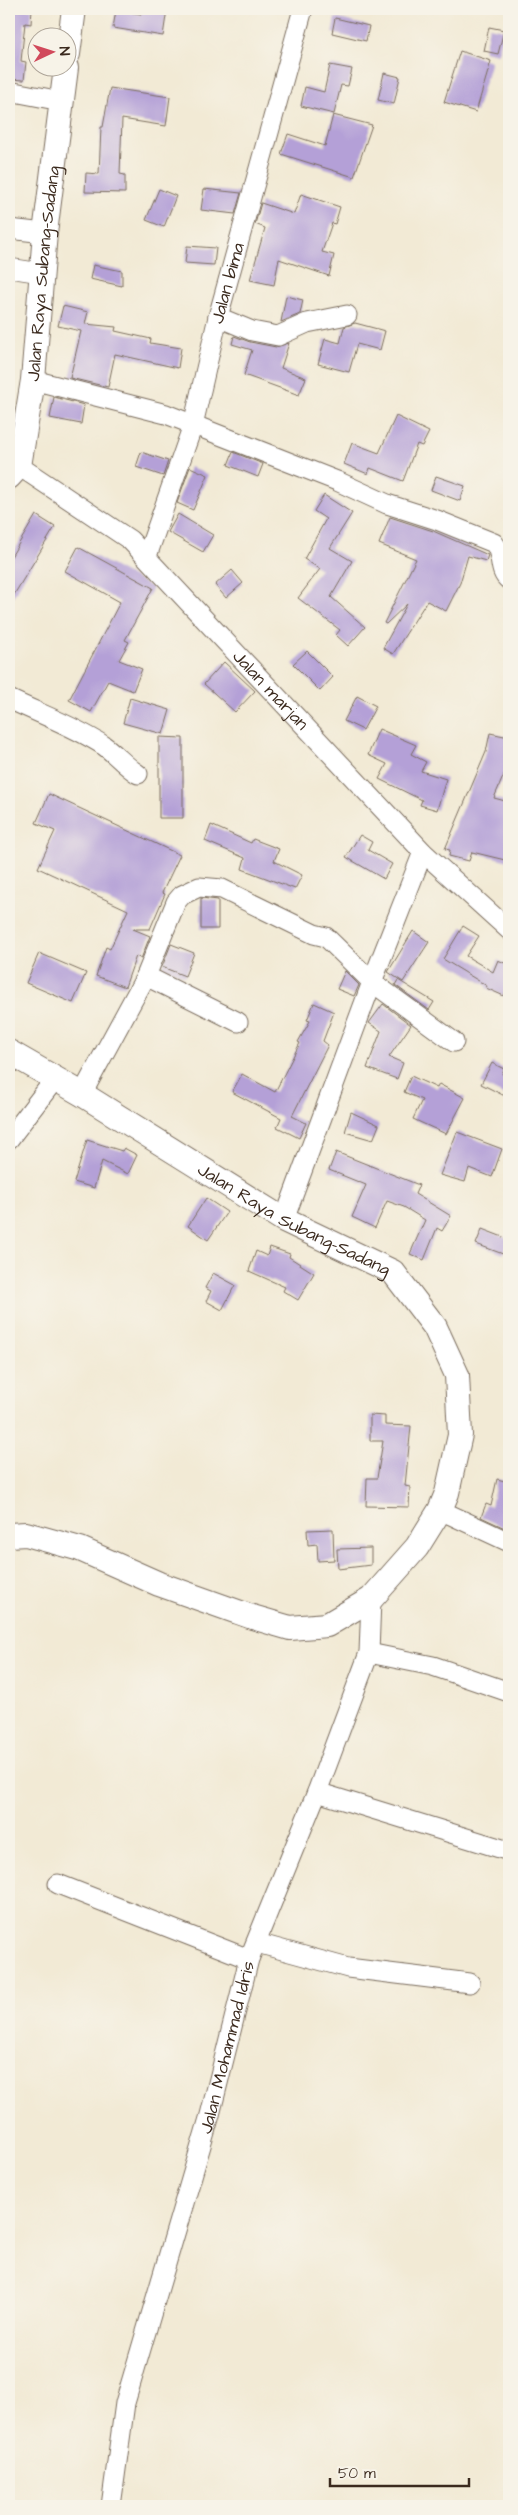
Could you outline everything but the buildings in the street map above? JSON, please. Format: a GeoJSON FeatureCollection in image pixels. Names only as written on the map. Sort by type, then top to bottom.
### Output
{"type":"FeatureCollection","features":[{"type":"Feature","properties":{"kind":"main road"},"geometry":{"type":"LineString","coordinates":[[71,28],[74,9]]}},
{"type":"Feature","properties":{"kind":"main road","name":"Jalan Raya Subang-Sadang"},"geometry":{"type":"LineString","coordinates":[[14,471],[34,380],[45,233],[64,78]]}},
{"type":"Feature","properties":{"kind":"main road","name":"Jalan Raya Subang-Sadang"},"geometry":{"type":"LineString","coordinates":[[9,1052],[82,1094],[284,1220],[393,1272],[435,1327],[457,1375],[460,1435],[447,1493],[440,1510],[417,1547],[371,1600],[327,1625],[290,1628],[248,1616],[159,1584],[80,1549],[26,1534],[9,1534]]}},
{"type":"Feature","properties":{"kind":"street","name":"Jalan bima"},"geometry":{"type":"LineString","coordinates":[[147,556],[193,425],[218,316],[303,9]]}},
{"type":"Feature","properties":{"kind":"street"},"geometry":{"type":"LineString","coordinates":[[9,91],[61,101]]}},
{"type":"Feature","properties":{"kind":"street"},"geometry":{"type":"LineString","coordinates":[[9,229],[45,233]]}},
{"type":"Feature","properties":{"kind":"street"},"geometry":{"type":"LineString","coordinates":[[9,268],[42,273]]}},
{"type":"Feature","properties":{"kind":"street"},"geometry":{"type":"LineString","coordinates":[[218,316],[252,330],[278,336],[307,323],[347,315]]}},
{"type":"Feature","properties":{"kind":"street"},"geometry":{"type":"LineString","coordinates":[[34,380],[166,414],[337,481],[387,504],[437,520],[494,543],[500,551],[504,576],[509,580]]}},
{"type":"Feature","properties":{"kind":"street","name":"Jalan marjan"},"geometry":{"type":"LineString","coordinates":[[14,471],[130,540],[423,852],[509,930]]}},
{"type":"Feature","properties":{"kind":"street"},"geometry":{"type":"LineString","coordinates":[[9,699],[105,746],[125,766],[138,774]]}},
{"type":"Feature","properties":{"kind":"street"},"geometry":{"type":"LineString","coordinates":[[284,1220],[372,982],[423,852]]}},
{"type":"Feature","properties":{"kind":"street"},"geometry":{"type":"LineString","coordinates":[[82,1094],[146,976],[176,902],[189,890],[210,887],[222,889],[314,934],[326,937],[372,982],[454,1042]]}},
{"type":"Feature","properties":{"kind":"street"},"geometry":{"type":"LineString","coordinates":[[146,976],[238,1022]]}},
{"type":"Feature","properties":{"kind":"street"},"geometry":{"type":"LineString","coordinates":[[9,1139],[55,1080]]}},
{"type":"Feature","properties":{"kind":"street"},"geometry":{"type":"LineString","coordinates":[[440,1510],[509,1542]]}},
{"type":"Feature","properties":{"kind":"street","name":"Jalan Mohammad Idris"},"geometry":{"type":"LineString","coordinates":[[111,2506],[125,2403],[210,2115],[253,1951],[317,1792],[369,1653],[371,1600]]}},
{"type":"Feature","properties":{"kind":"street"},"geometry":{"type":"LineString","coordinates":[[369,1653],[433,1666],[509,1692]]}},
{"type":"Feature","properties":{"kind":"street"},"geometry":{"type":"LineString","coordinates":[[317,1792],[509,1851]]}},
{"type":"Feature","properties":{"kind":"street"},"geometry":{"type":"LineString","coordinates":[[58,1884],[253,1951],[348,1968],[470,1983]]}}]}
